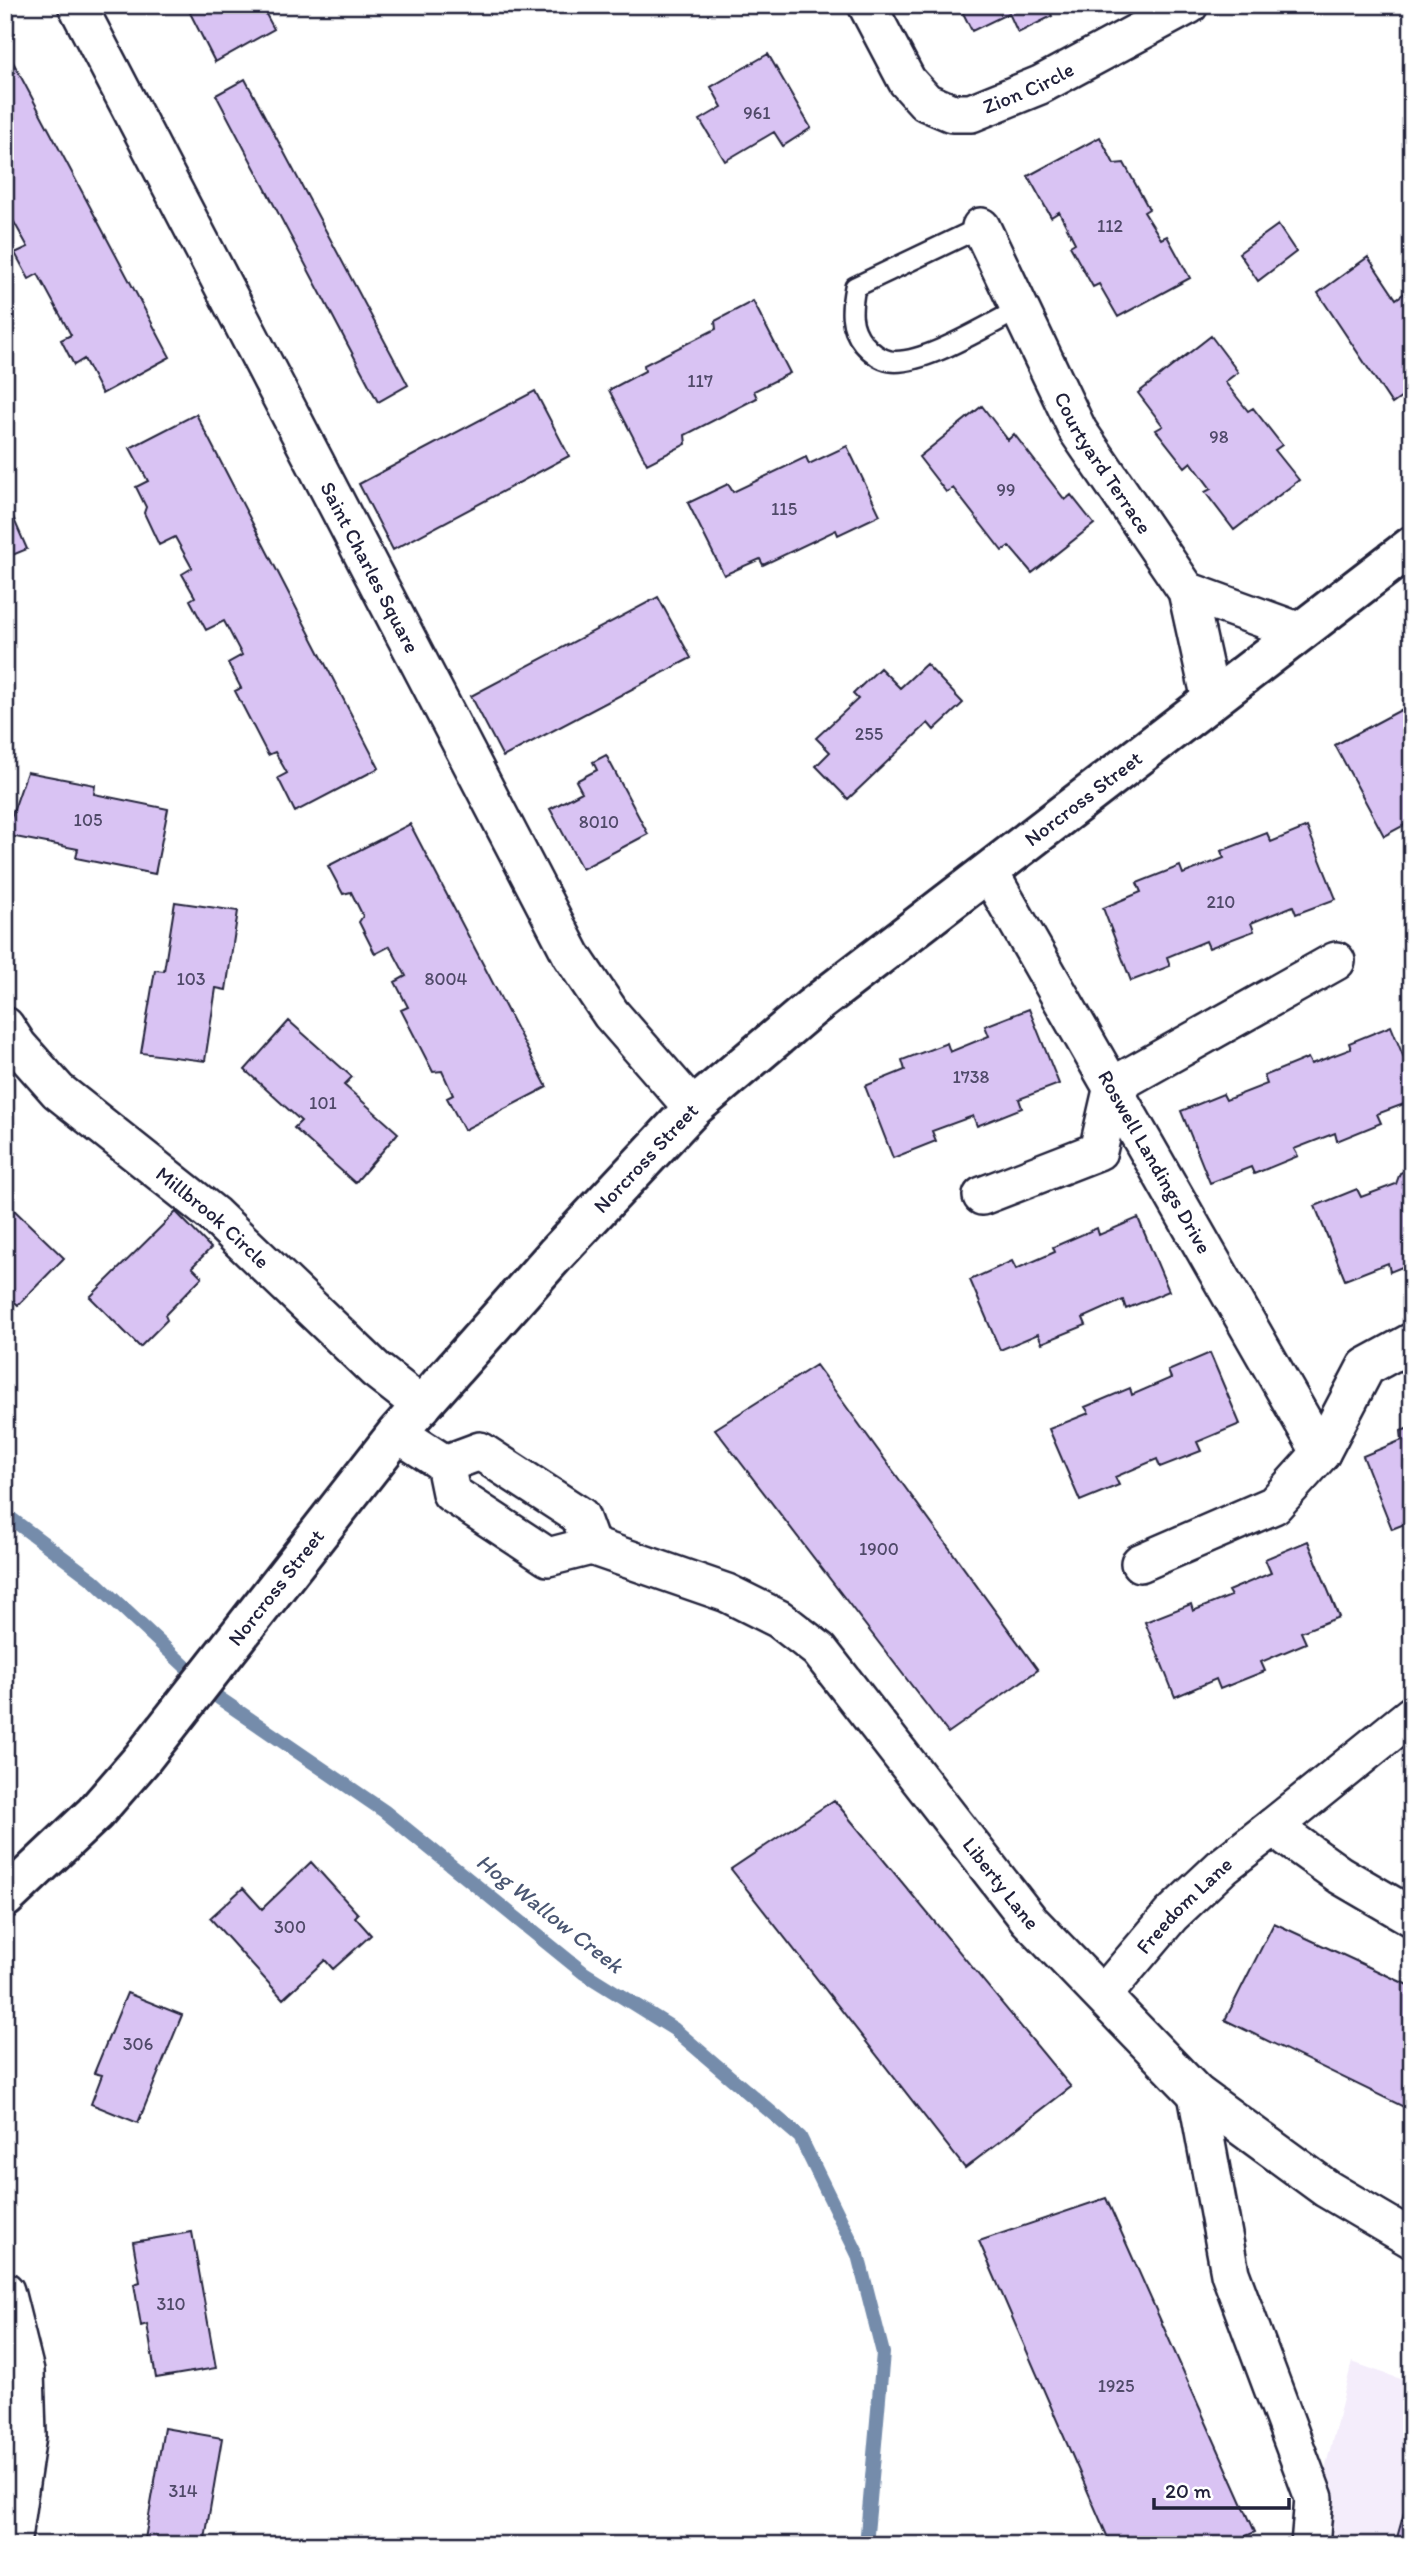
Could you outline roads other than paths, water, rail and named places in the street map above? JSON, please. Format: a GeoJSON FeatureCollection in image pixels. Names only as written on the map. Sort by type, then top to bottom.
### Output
{"type":"FeatureCollection","features":[{"type":"Feature","properties":{"kind":"street","name":"Saint Charles Square"},"geometry":{"type":"LineString","coordinates":[[77,5],[572,956],[611,1014],[692,1108]]}},
{"type":"Feature","properties":{"kind":"street","name":"Zion Circle"},"geometry":{"type":"LineString","coordinates":[[867,5],[907,81],[926,102],[952,113],[971,113],[1040,85],[1189,5]]}},
{"type":"Feature","properties":{"kind":"street","name":"Courtyard Terrace"},"geometry":{"type":"LineString","coordinates":[[981,227],[1078,431],[1187,591],[1211,700]]}},
{"type":"Feature","properties":{"kind":"street","name":"Norcross Street"},"geometry":{"type":"LineString","coordinates":[[5,1898],[94,1813],[142,1759],[409,1419],[555,1255],[692,1108],[811,1008],[1412,546]]}},
{"type":"Feature","properties":{"kind":"street"},"geometry":{"type":"LineString","coordinates":[[1187,591],[1300,632]]}},
{"type":"Feature","properties":{"kind":"street","name":"Roswell Landings Drive"},"geometry":{"type":"LineString","coordinates":[[989,872],[1321,1453]]}},
{"type":"Feature","properties":{"kind":"street"},"geometry":{"type":"LineString","coordinates":[[982,1196],[1098,1151],[1113,1086],[1336,961]]}},
{"type":"Feature","properties":{"kind":"street","name":"Millbrook Circle"},"geometry":{"type":"LineString","coordinates":[[5,1026],[18,1046],[58,1091],[214,1215],[376,1370],[409,1419]]}},
{"type":"Feature","properties":{"kind":"street"},"geometry":{"type":"LineString","coordinates":[[1140,1563],[1274,1505],[1321,1453],[1366,1367],[1412,1342]]}},
{"type":"Feature","properties":{"kind":"street"},"geometry":{"type":"LineString","coordinates":[[409,1419],[444,1464],[451,1493],[548,1557],[591,1546],[579,1516],[480,1451],[444,1464]]}},
{"type":"Feature","properties":{"kind":"street"},"geometry":{"type":"LineString","coordinates":[[500,1525],[530,1483]]}},
{"type":"Feature","properties":{"kind":"street","name":"Liberty Lane"},"geometry":{"type":"LineString","coordinates":[[591,1546],[727,1593],[779,1619],[819,1650],[1029,1920],[1197,2094],[1327,2189],[1411,2242]]}},
{"type":"Feature","properties":{"kind":"street","name":"Freedom Lane"},"geometry":{"type":"LineString","coordinates":[[1103,1995],[1171,1915],[1223,1866],[1412,1715]]}},
{"type":"Feature","properties":{"kind":"street"},"geometry":{"type":"LineString","coordinates":[[1273,1826],[1340,1875],[1412,1917]]}},
{"type":"Feature","properties":{"kind":"street"},"geometry":{"type":"LineString","coordinates":[[1197,2094],[1230,2273],[1314,2498],[1310,2545]]}},
{"type":"Feature","properties":{"kind":"street"},"geometry":{"type":"LineString","coordinates":[[5,2291],[25,2371],[27,2435],[11,2545]]}},
{"type":"Feature","properties":{"kind":"lane"},"geometry":{"type":"LineString","coordinates":[[981,227],[855,287],[851,307],[857,335],[871,353],[889,361],[918,359],[1020,309]]}},
{"type":"Feature","properties":{"kind":"waterway","name":"Hog Wallow Creek"},"geometry":{"type":"LineString","coordinates":[[5,1514],[93,1580],[219,1698],[384,1811],[584,1973],[674,2029],[800,2137],[858,2255],[883,2353],[866,2545]]}}]}
